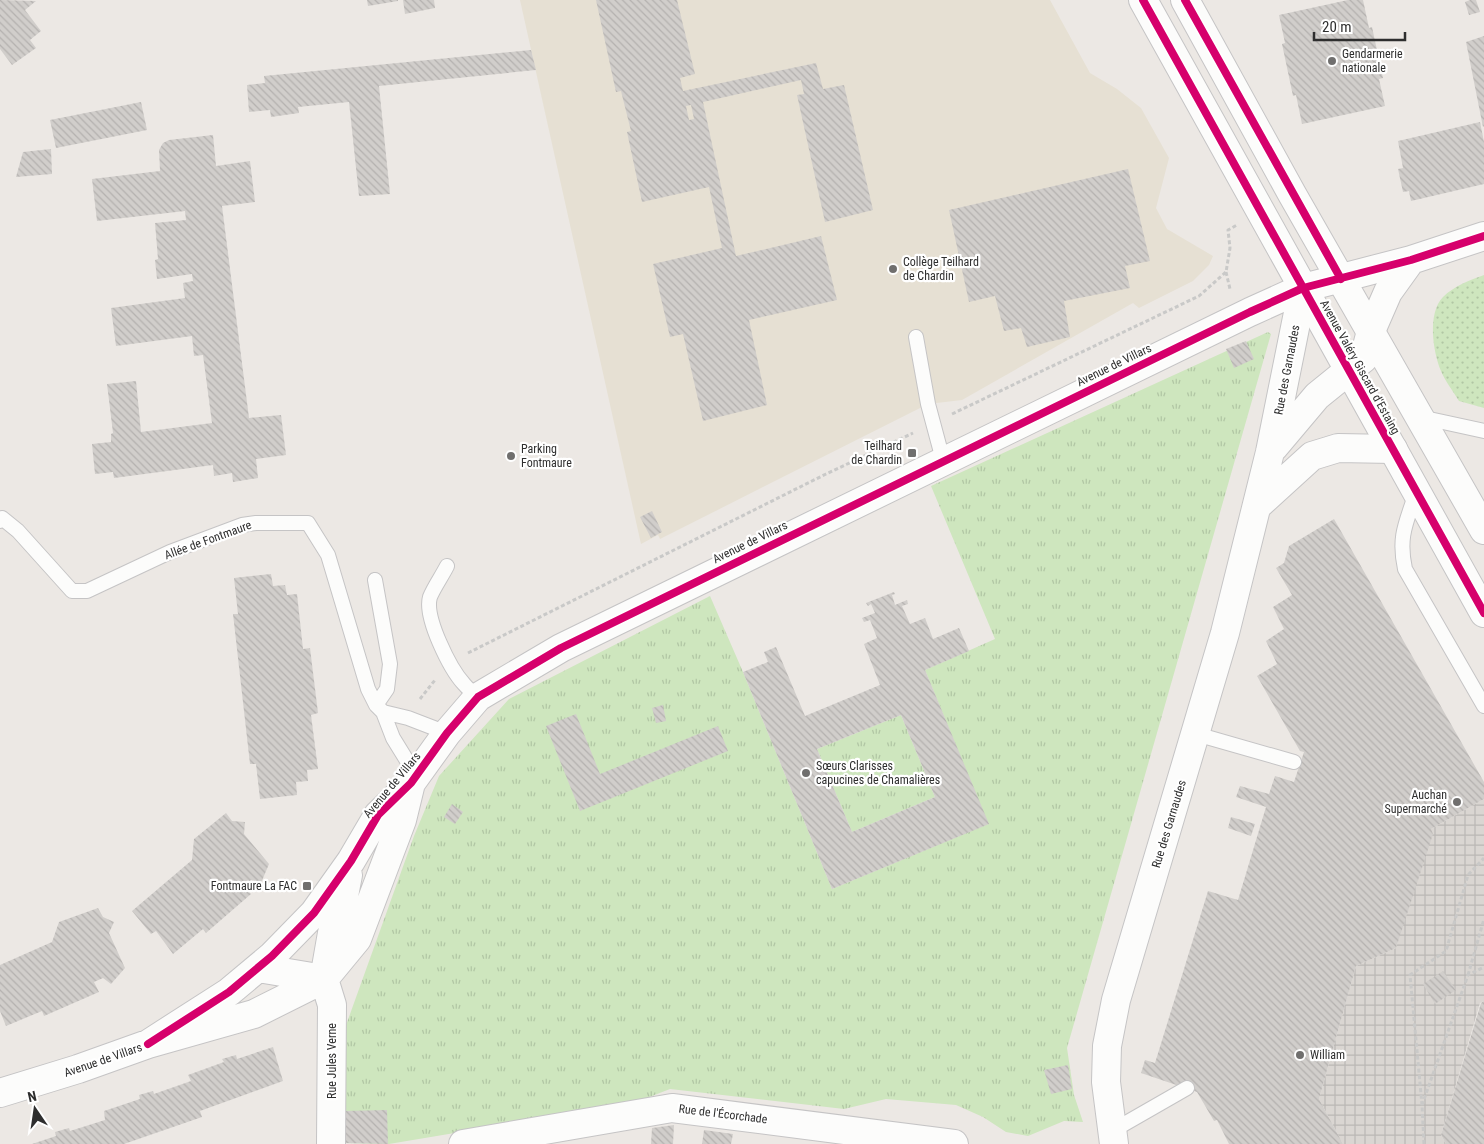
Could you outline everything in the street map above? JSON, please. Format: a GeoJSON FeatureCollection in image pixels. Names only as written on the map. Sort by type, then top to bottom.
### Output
{"type":"FeatureCollection","features":[{"type":"Feature","properties":{"kind":"street","name":"Avenue Valéry Giscard d'Estaing"},"geometry":{"type":"LineString","coordinates":[[1143,0],[1484,613]]}},
{"type":"Feature","properties":{"kind":"street"},"geometry":{"type":"LineString","coordinates":[[1185,0],[1484,530]]}},
{"type":"Feature","properties":{"kind":"street","name":"Avenue de Villars"},"geometry":{"type":"LineString","coordinates":[[148,1044],[229,992],[258,968],[314,912],[351,861],[378,815],[411,783],[447,733],[478,697],[561,648],[943,460],[1303,288],[1411,260],[1484,236]]}},
{"type":"Feature","properties":{"kind":"street"},"geometry":{"type":"LineString","coordinates":[[1371,331],[1388,292],[1411,260]]}},
{"type":"Feature","properties":{"kind":"street","name":"Rue des Garnaudes"},"geometry":{"type":"LineString","coordinates":[[1113,1138],[1106,1082],[1107,1046],[1116,1000],[1225,633],[1270,452],[1303,288]]}},
{"type":"Feature","properties":{"kind":"street","name":"Rue des Garnaudes"},"geometry":{"type":"LineString","coordinates":[[1270,452],[1317,396],[1364,358],[1371,331]]}},
{"type":"Feature","properties":{"kind":"street"},"geometry":{"type":"LineString","coordinates":[[1257,506],[1312,456],[1338,448],[1393,449]]}},
{"type":"Feature","properties":{"kind":"street","name":"Avenue de Villars"},"geometry":{"type":"LineString","coordinates":[[0,1093],[78,1069],[148,1044],[254,1014],[324,979],[357,939],[402,820],[411,783]]}},
{"type":"Feature","properties":{"kind":"street"},"geometry":{"type":"LineString","coordinates":[[258,968],[324,979],[332,933],[344,896],[351,861]]}},
{"type":"Feature","properties":{"kind":"street","name":"Rue Jules Verne"},"geometry":{"type":"LineString","coordinates":[[324,979],[332,1005],[331,1144]]}},
{"type":"Feature","properties":{"kind":"street","name":"Rue de l'Écorchade"},"geometry":{"type":"LineString","coordinates":[[463,1144],[672,1108],[954,1144]]}},
{"type":"Feature","properties":{"kind":"lane"},"geometry":{"type":"LineString","coordinates":[[916,337],[933,424],[943,460]]}},
{"type":"Feature","properties":{"kind":"lane"},"geometry":{"type":"LineString","coordinates":[[1420,417],[1484,431]]}},
{"type":"Feature","properties":{"kind":"lane"},"geometry":{"type":"LineString","coordinates":[[1416,492],[1402,535],[1400,550],[1405,569],[1484,706]]}},
{"type":"Feature","properties":{"kind":"lane","name":"Allée de Fontmaure"},"geometry":{"type":"LineString","coordinates":[[1,520],[18,531],[72,591],[87,590],[170,552],[242,525],[256,522],[308,523],[328,555],[362,672],[379,708]]}},
{"type":"Feature","properties":{"kind":"lane"},"geometry":{"type":"LineString","coordinates":[[447,566],[430,598],[430,615],[436,633],[450,662],[463,683],[478,697]]}},
{"type":"Feature","properties":{"kind":"lane"},"geometry":{"type":"LineString","coordinates":[[375,580],[390,664],[387,689],[379,708],[409,764],[411,783]]}},
{"type":"Feature","properties":{"kind":"lane"},"geometry":{"type":"LineString","coordinates":[[379,708],[447,733]]}},
{"type":"Feature","properties":{"kind":"lane"},"geometry":{"type":"LineString","coordinates":[[1196,734],[1294,762]]}},
{"type":"Feature","properties":{"kind":"lane"},"geometry":{"type":"LineString","coordinates":[[1113,1138],[1187,1088]]}},
{"type":"Feature","properties":{"kind":"path"},"geometry":{"type":"LineString","coordinates":[[408,718],[424,693],[450,662],[826,474],[1199,296],[1226,272],[1230,248],[1228,230],[1261,212]]}},
{"type":"Feature","properties":{"kind":"path"},"geometry":{"type":"LineString","coordinates":[[1424,1144],[1410,975],[1446,951],[1468,875],[1484,858]]}},
{"type":"Feature","properties":{"kind":"path"},"geometry":{"type":"LineString","coordinates":[[1422,1105],[1468,975],[1484,919]]}},
{"type":"Feature","properties":{"kind":"path"},"geometry":{"type":"LineString","coordinates":[[1468,975],[1484,967]]}},
{"type":"Feature","properties":{"kind":"shaded area","name":"Collège Teilhard de Chardin"},"geometry":{"type":"Polygon","coordinates":[[[520,0],[1050,0],[1090,73],[1117,89],[1141,108],[1169,158],[1156,208],[1167,229],[1213,256],[1209,265],[1193,281],[1139,308],[1133,303],[962,400],[928,404],[660,539],[658,535],[641,544],[520,0]]]}},
{"type":"Feature","properties":{"kind":"shaded area"},"geometry":{"type":"Polygon","coordinates":[[[1484,799],[1484,1001],[1480,1003],[1441,1135],[1446,1144],[1343,1144],[1319,1099],[1356,966],[1396,948],[1431,829],[1484,799]]]}},
{"type":"Feature","properties":{"kind":"green space"},"geometry":{"type":"Polygon","coordinates":[[[1484,275],[1484,408],[1459,401],[1447,382],[1438,363],[1434,343],[1433,322],[1438,304],[1447,293],[1468,281],[1484,275]]]}},
{"type":"Feature","properties":{"kind":"green space"},"geometry":{"type":"Polygon","coordinates":[[[1268,332],[1271,334],[1067,1048],[1074,1095],[1083,1122],[1064,1121],[1028,1136],[1006,1132],[983,1117],[956,1105],[886,1099],[844,1109],[670,1089],[634,1103],[389,1144],[346,1143],[345,1028],[414,836],[439,776],[509,699],[710,596],[832,889],[988,824],[925,670],[995,639],[931,486],[1268,332]]]}},
{"type":"Feature","properties":{"kind":"green space"},"geometry":{"type":"Polygon","coordinates":[[[901,715],[935,797],[852,832],[817,749],[901,715]]]}},
{"type":"Feature","properties":{"kind":"building"},"geometry":{"type":"Polygon","coordinates":[[[0,0],[36,1],[25,10],[41,31],[30,40],[36,48],[12,65],[0,49],[0,0]]]}},
{"type":"Feature","properties":{"kind":"building"},"geometry":{"type":"Polygon","coordinates":[[[367,0],[398,0],[398,1],[368,6],[367,0]]]}},
{"type":"Feature","properties":{"kind":"building"},"geometry":{"type":"Polygon","coordinates":[[[403,0],[434,0],[435,8],[405,14],[403,0]]]}},
{"type":"Feature","properties":{"kind":"building"},"geometry":{"type":"Polygon","coordinates":[[[596,0],[677,0],[695,74],[680,78],[683,91],[816,63],[823,89],[844,85],[873,210],[825,222],[797,95],[804,94],[801,80],[703,102],[736,256],[821,236],[837,300],[749,320],[767,405],[703,421],[683,334],[670,337],[653,264],[722,248],[709,187],[642,202],[627,132],[631,131],[621,91],[616,92],[596,0]],[[691,105],[686,106],[689,120],[694,119],[691,105]]]}},
{"type":"Feature","properties":{"kind":"building","name":"Gendarmerie nationale"},"geometry":{"type":"Polygon","coordinates":[[[1348,0],[1363,0],[1369,28],[1372,27],[1383,78],[1379,79],[1385,106],[1302,124],[1296,95],[1293,96],[1282,44],[1285,43],[1279,15],[1348,0]]]}},
{"type":"Feature","properties":{"kind":"building"},"geometry":{"type":"Polygon","coordinates":[[[1476,0],[1480,12],[1469,15],[1465,2],[1476,0]]]}},
{"type":"Feature","properties":{"kind":"building"},"geometry":{"type":"Polygon","coordinates":[[[1484,36],[1484,126],[1483,127],[1466,42],[1484,36]]]}},
{"type":"Feature","properties":{"kind":"building"},"geometry":{"type":"Polygon","coordinates":[[[531,50],[536,70],[379,86],[390,194],[359,196],[349,102],[298,107],[299,113],[271,117],[270,110],[249,112],[247,85],[265,83],[264,76],[531,50]]]}},
{"type":"Feature","properties":{"kind":"building"},"geometry":{"type":"Polygon","coordinates":[[[141,102],[147,130],[56,148],[50,120],[141,102]]]}},
{"type":"Feature","properties":{"kind":"building"},"geometry":{"type":"Polygon","coordinates":[[[1480,122],[1484,142],[1484,184],[1411,201],[1409,191],[1403,192],[1398,169],[1403,168],[1398,141],[1480,122]]]}},
{"type":"Feature","properties":{"kind":"building"},"geometry":{"type":"Polygon","coordinates":[[[213,135],[216,166],[250,161],[255,202],[222,206],[249,418],[281,415],[286,455],[256,459],[258,478],[233,482],[232,473],[214,476],[213,465],[114,478],[113,472],[95,474],[92,444],[111,442],[111,434],[113,433],[107,384],[136,381],[141,432],[212,423],[203,355],[194,356],[192,336],[116,346],[111,308],[185,298],[183,283],[193,281],[192,274],[157,279],[155,260],[158,259],[155,223],[186,220],[185,211],[97,221],[92,179],[160,171],[159,150],[163,143],[169,140],[213,135]]]}},
{"type":"Feature","properties":{"kind":"building"},"geometry":{"type":"Polygon","coordinates":[[[51,149],[52,174],[16,177],[23,152],[51,149]]]}},
{"type":"Feature","properties":{"kind":"building"},"geometry":{"type":"Polygon","coordinates":[[[1128,169],[1150,261],[1125,266],[1130,288],[1064,301],[1070,337],[1027,347],[1021,328],[1004,331],[995,296],[969,302],[949,210],[1128,169]]]}},
{"type":"Feature","properties":{"kind":"building"},"geometry":{"type":"Polygon","coordinates":[[[1246,341],[1254,359],[1234,368],[1226,349],[1246,341]]]}},
{"type":"Feature","properties":{"kind":"building"},"geometry":{"type":"Polygon","coordinates":[[[652,511],[662,532],[651,538],[640,517],[652,511]]]}},
{"type":"Feature","properties":{"kind":"building"},"geometry":{"type":"Polygon","coordinates":[[[1334,519],[1484,782],[1484,799],[1431,829],[1433,834],[1396,948],[1356,966],[1319,1099],[1343,1144],[1229,1144],[1217,1120],[1214,1121],[1197,1092],[1141,1073],[1145,1060],[1155,1063],[1208,891],[1238,900],[1266,807],[1236,797],[1240,786],[1269,794],[1275,776],[1294,782],[1304,752],[1300,751],[1257,676],[1277,664],[1266,641],[1284,629],[1273,607],[1292,595],[1276,568],[1284,563],[1289,546],[1334,519]]]}},
{"type":"Feature","properties":{"kind":"building"},"geometry":{"type":"Polygon","coordinates":[[[271,574],[273,586],[285,585],[287,595],[297,594],[303,649],[310,648],[318,713],[311,715],[318,769],[307,770],[308,781],[296,782],[297,795],[260,799],[256,764],[250,764],[233,614],[238,614],[234,578],[271,574]]]}},
{"type":"Feature","properties":{"kind":"building","name":"Sœurs Clarisses capucines de Chamalières"},"geometry":{"type":"Polygon","coordinates":[[[894,592],[895,594],[892,595],[895,605],[907,600],[908,604],[902,606],[910,624],[925,618],[933,639],[959,628],[969,651],[925,670],[989,824],[832,889],[743,672],[768,662],[764,652],[776,647],[805,716],[880,685],[864,644],[877,638],[870,620],[864,622],[862,618],[875,613],[871,604],[868,606],[866,603],[894,592]],[[901,715],[817,749],[852,832],[935,797],[901,715]]]}},
{"type":"Feature","properties":{"kind":"building"},"geometry":{"type":"Polygon","coordinates":[[[663,705],[666,721],[656,723],[652,708],[663,705]]]}},
{"type":"Feature","properties":{"kind":"building"},"geometry":{"type":"Polygon","coordinates":[[[576,714],[600,774],[718,726],[728,751],[580,811],[546,726],[576,714]]]}},
{"type":"Feature","properties":{"kind":"building"},"geometry":{"type":"Polygon","coordinates":[[[452,804],[463,812],[455,824],[444,817],[452,804]]]}},
{"type":"Feature","properties":{"kind":"building"},"geometry":{"type":"Polygon","coordinates":[[[226,813],[232,821],[245,822],[244,834],[269,864],[261,883],[251,880],[244,886],[251,894],[206,933],[203,929],[173,954],[156,931],[151,934],[132,911],[192,860],[194,839],[226,813]]]}},
{"type":"Feature","properties":{"kind":"building"},"geometry":{"type":"Polygon","coordinates":[[[1231,817],[1255,824],[1251,836],[1228,828],[1231,817]]]}},
{"type":"Feature","properties":{"kind":"building"},"geometry":{"type":"Polygon","coordinates":[[[98,908],[103,917],[114,922],[109,933],[125,968],[111,984],[103,978],[94,982],[99,992],[44,1016],[42,1011],[6,1026],[0,1011],[0,965],[52,942],[59,922],[98,908]]]}},
{"type":"Feature","properties":{"kind":"building"},"geometry":{"type":"Polygon","coordinates":[[[1443,971],[1456,990],[1435,1004],[1423,984],[1443,971]]]}},
{"type":"Feature","properties":{"kind":"building"},"geometry":{"type":"Polygon","coordinates":[[[1484,1001],[1484,1144],[1446,1144],[1441,1135],[1481,1003],[1484,1001]]]}},
{"type":"Feature","properties":{"kind":"building"},"geometry":{"type":"Polygon","coordinates":[[[273,1047],[283,1081],[200,1111],[202,1117],[124,1144],[32,1144],[56,1136],[55,1132],[69,1128],[70,1131],[105,1120],[104,1111],[140,1099],[139,1095],[153,1091],[154,1094],[191,1081],[188,1075],[224,1062],[222,1059],[236,1055],[237,1059],[273,1047]]]}},
{"type":"Feature","properties":{"kind":"building"},"geometry":{"type":"Polygon","coordinates":[[[1068,1065],[1072,1089],[1051,1094],[1044,1070],[1068,1065]]]}},
{"type":"Feature","properties":{"kind":"building"},"geometry":{"type":"Polygon","coordinates":[[[387,1110],[388,1144],[346,1143],[345,1111],[387,1110]]]}},
{"type":"Feature","properties":{"kind":"building"},"geometry":{"type":"Polygon","coordinates":[[[674,1125],[673,1144],[651,1144],[652,1128],[674,1125]]]}},
{"type":"Feature","properties":{"kind":"building"},"geometry":{"type":"Polygon","coordinates":[[[704,1130],[733,1134],[731,1144],[702,1144],[704,1130]]]}},
{"type":"Feature","properties":{"kind":"cycle path"},"geometry":{"type":"LineString","coordinates":[[1143,0],[1484,613]]}},
{"type":"Feature","properties":{"kind":"cycle path"},"geometry":{"type":"LineString","coordinates":[[1185,0],[1341,279]]}},
{"type":"Feature","properties":{"kind":"cycle path"},"geometry":{"type":"LineString","coordinates":[[148,1044],[229,992],[272,956],[314,913],[351,861],[378,815],[411,783],[447,733],[478,697],[561,648],[1250,312],[1303,288],[1411,260],[1484,236]]}},
{"type":"Feature","properties":{"kind":"place","name":"Gendarmerie nationale"},"geometry":{"type":"Point","coordinates":[1332,61]}},
{"type":"Feature","properties":{"kind":"place","name":"Collège Teilhard de Chardin"},"geometry":{"type":"Point","coordinates":[893,269]}},
{"type":"Feature","properties":{"kind":"place","name":"Teilhard de Chardin"},"geometry":{"type":"Point","coordinates":[912,453]}},
{"type":"Feature","properties":{"kind":"place","name":"Parking Fontmaure"},"geometry":{"type":"Point","coordinates":[511,456]}},
{"type":"Feature","properties":{"kind":"place","name":"Sœurs Clarisses capucines de Chamalières"},"geometry":{"type":"Point","coordinates":[806,773]}},
{"type":"Feature","properties":{"kind":"place","name":"Auchan Supermarché"},"geometry":{"type":"Point","coordinates":[1457,802]}},
{"type":"Feature","properties":{"kind":"place","name":"Fontmaure La FAC"},"geometry":{"type":"Point","coordinates":[307,886]}},
{"type":"Feature","properties":{"kind":"place","name":"William"},"geometry":{"type":"Point","coordinates":[1300,1055]}}]}
